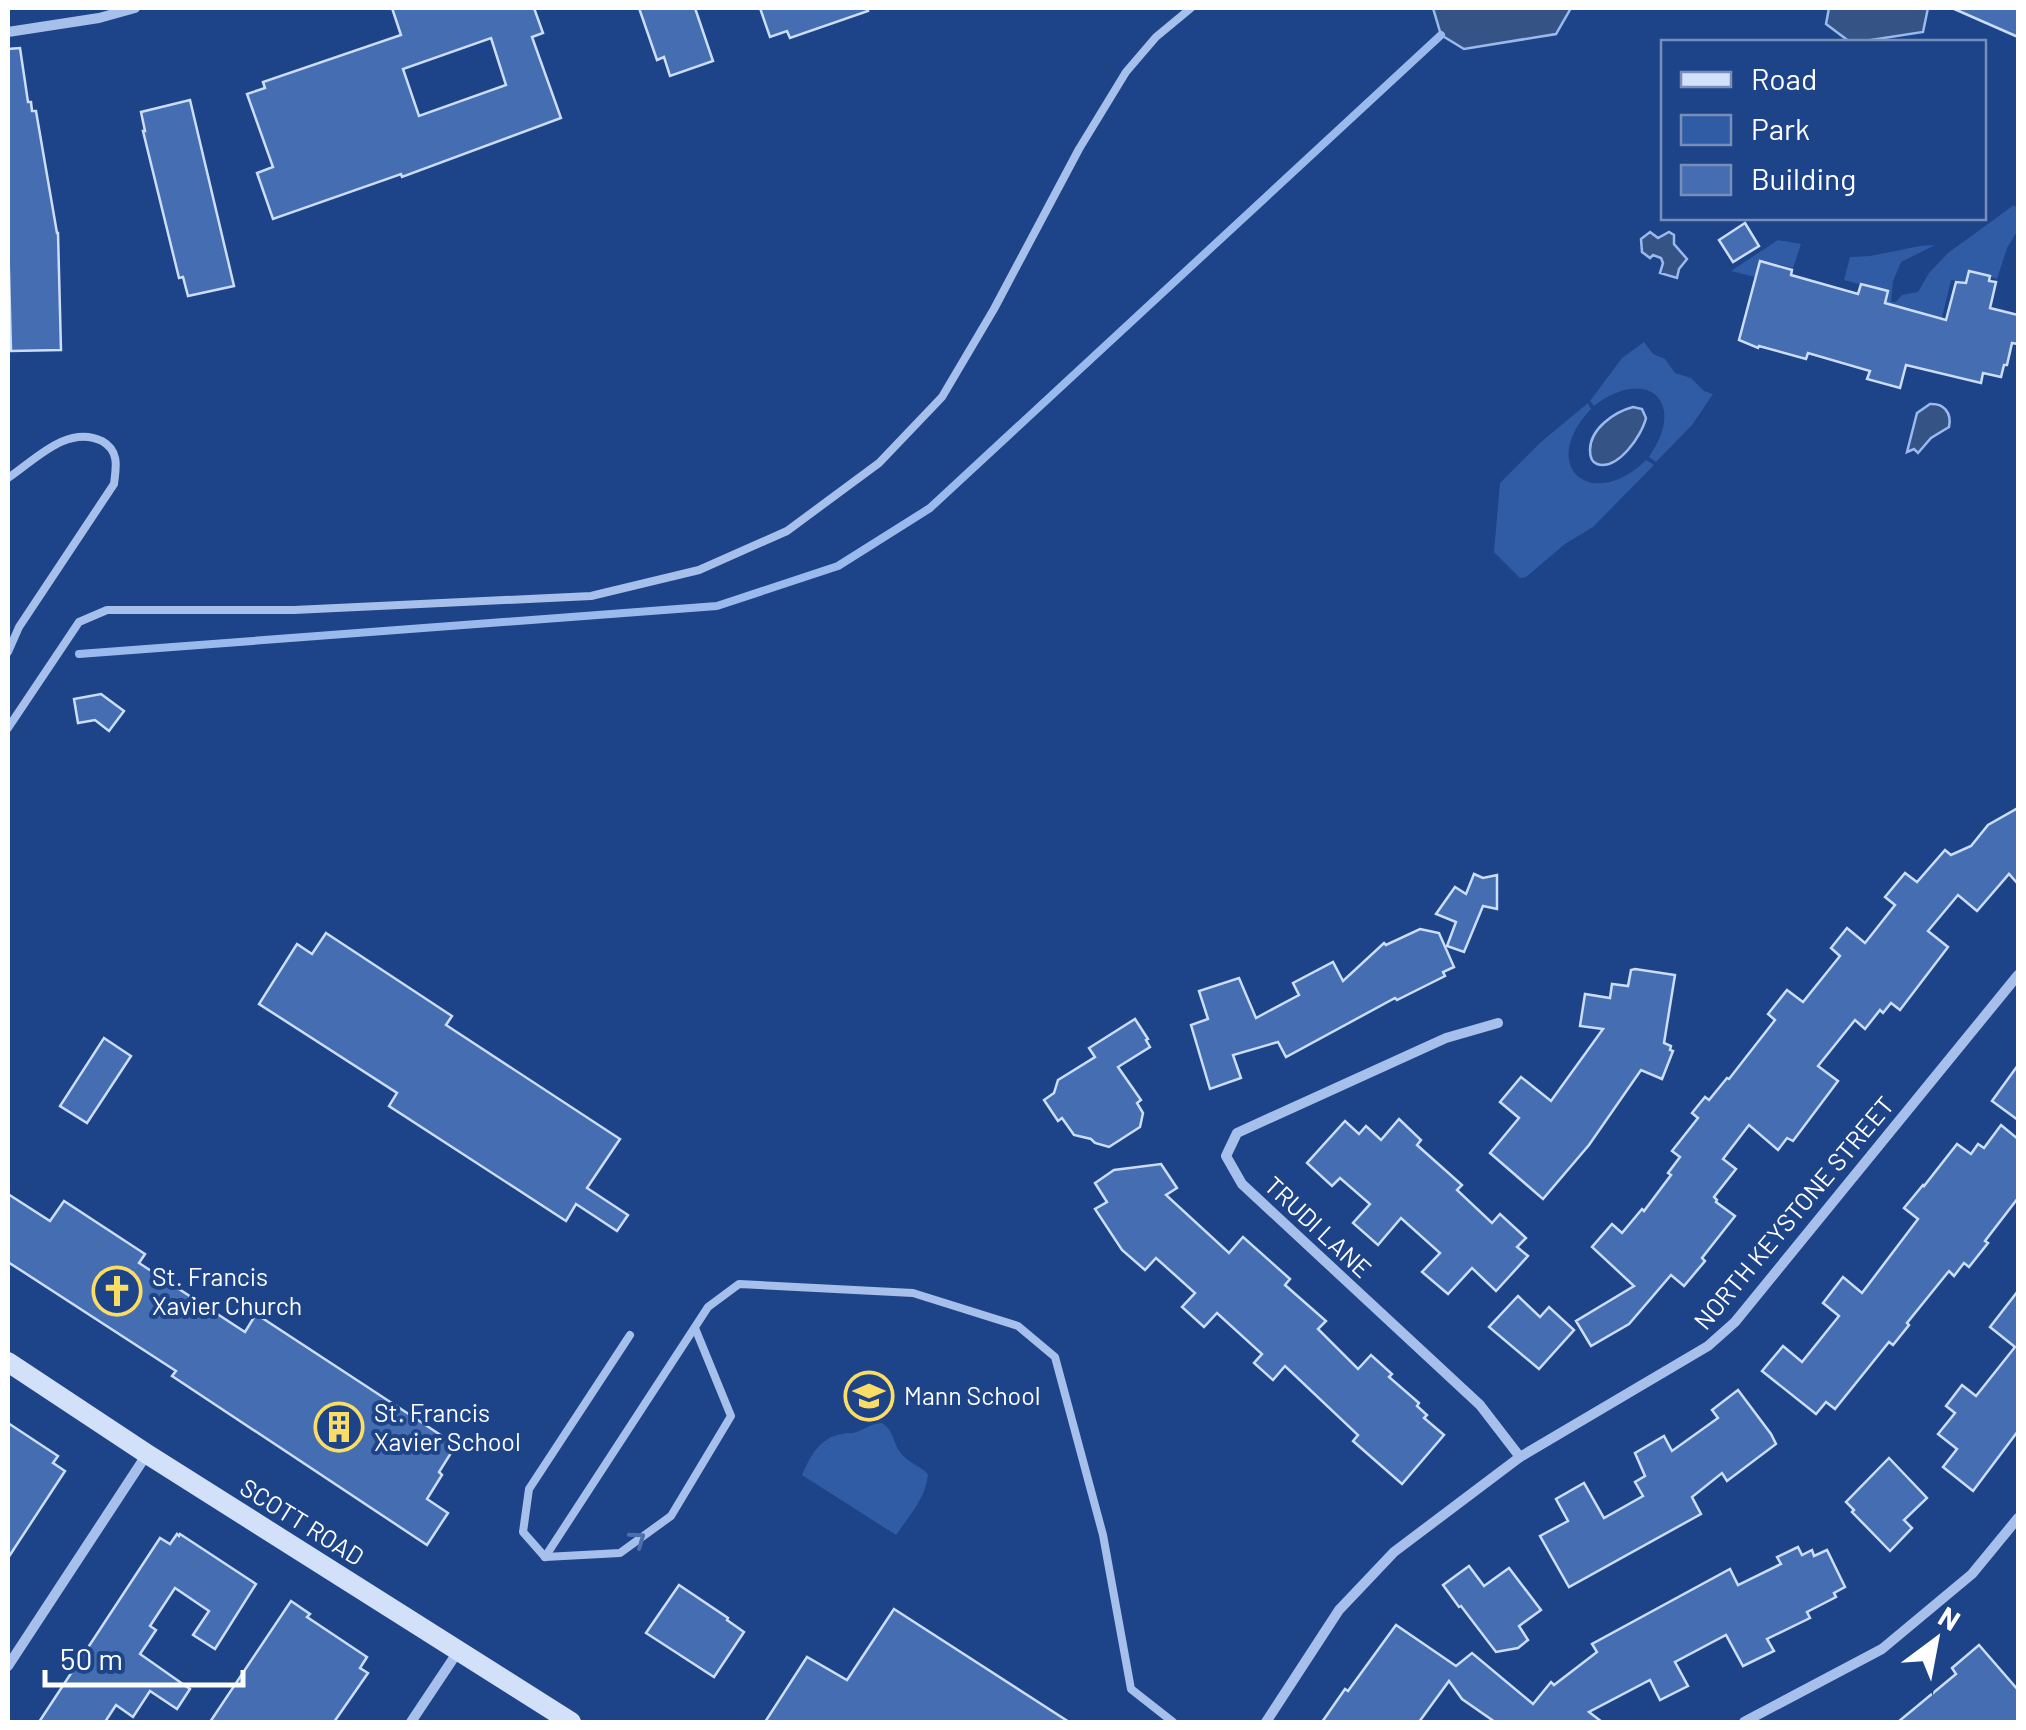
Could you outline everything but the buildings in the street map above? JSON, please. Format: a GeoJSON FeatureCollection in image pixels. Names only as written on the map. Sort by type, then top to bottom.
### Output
{"type":"FeatureCollection","features":[{"type":"Feature","properties":{"kind":"street"},"geometry":{"type":"LineString","coordinates":[[8,32],[99,18],[135,8]]}},
{"type":"Feature","properties":{"kind":"street","name":"NORTH KEYSTONE STREET"},"geometry":{"type":"LineString","coordinates":[[1266,1722],[1339,1610],[1394,1552],[1520,1457],[1708,1346],[1734,1322],[2018,975]]}},
{"type":"Feature","properties":{"kind":"street","name":"TRUDI LANE"},"geometry":{"type":"LineString","coordinates":[[1498,1023],[1446,1038],[1237,1133],[1226,1156],[1242,1184],[1480,1405],[1520,1457]]}},
{"type":"Feature","properties":{"kind":"street","name":"SCOTT ROAD"},"geometry":{"type":"LineString","coordinates":[[8,1362],[571,1722]]}},
{"type":"Feature","properties":{"kind":"street"},"geometry":{"type":"LineString","coordinates":[[8,1666],[147,1454]]}},
{"type":"Feature","properties":{"kind":"street"},"geometry":{"type":"LineString","coordinates":[[1744,1722],[1882,1649],[1972,1574],[2018,1518]]}},
{"type":"Feature","properties":{"kind":"street"},"geometry":{"type":"LineString","coordinates":[[411,1722],[458,1650]]}},
{"type":"Feature","properties":{"kind":"lane"},"geometry":{"type":"LineString","coordinates":[[10,724],[79,622],[106,610],[294,610],[591,596],[699,570],[787,531],[879,463],[942,397],[1126,72],[1156,37],[1191,8]]}},
{"type":"Feature","properties":{"kind":"lane"},"geometry":{"type":"LineString","coordinates":[[8,478],[34,456],[86,436],[111,448],[117,462],[114,484],[19,627],[8,652]]}},
{"type":"Feature","properties":{"kind":"lane"},"geometry":{"type":"LineString","coordinates":[[8,707],[10,724]]}},
{"type":"Feature","properties":{"kind":"lane"},"geometry":{"type":"LineString","coordinates":[[546,1557],[708,1307],[739,1284],[913,1293],[1018,1326],[1055,1357],[1103,1535],[1131,1689],[1172,1722]]}},
{"type":"Feature","properties":{"kind":"lane"},"geometry":{"type":"LineString","coordinates":[[546,1557],[620,1553],[670,1516],[731,1416],[694,1328]]}},
{"type":"Feature","properties":{"kind":"lane"},"geometry":{"type":"LineString","coordinates":[[546,1557],[523,1532],[530,1490],[630,1335]]}},
{"type":"Feature","properties":{"kind":"green space"},"geometry":{"type":"Polygon","coordinates":[[[2014,205],[2018,210],[2018,230],[2007,248],[1997,279],[1969,270],[1966,282],[1951,280],[1939,330],[1919,312],[1891,305],[1884,308],[1888,291],[1844,280],[1850,257],[1935,245],[1901,262],[1893,281],[1891,302],[1896,302],[1902,295],[1918,292],[1948,253],[2014,205]]]}},
{"type":"Feature","properties":{"kind":"green space"},"geometry":{"type":"Polygon","coordinates":[[[1778,240],[1801,244],[1793,268],[1769,262],[1765,276],[1755,277],[1731,271],[1778,240]]]}},
{"type":"Feature","properties":{"kind":"green space"},"geometry":{"type":"Polygon","coordinates":[[[1644,342],[1675,373],[1691,378],[1713,394],[1692,425],[1656,462],[1649,457],[1664,420],[1663,406],[1656,396],[1630,389],[1594,406],[1590,401],[1622,358],[1644,342]]]}},
{"type":"Feature","properties":{"kind":"green space"},"geometry":{"type":"Polygon","coordinates":[[[1588,403],[1591,409],[1575,430],[1569,449],[1570,465],[1578,476],[1607,483],[1646,460],[1654,465],[1593,527],[1520,578],[1494,552],[1500,483],[1588,403]]]}},
{"type":"Feature","properties":{"kind":"green space"},"geometry":{"type":"Polygon","coordinates":[[[882,1423],[903,1455],[928,1474],[920,1499],[896,1535],[802,1475],[812,1455],[828,1439],[882,1423]]]}},
{"type":"Feature","properties":{"kind":"shaded area"},"geometry":{"type":"Polygon","coordinates":[[[1433,8],[1571,8],[1556,34],[1464,49],[1441,35],[1433,8]]]}},
{"type":"Feature","properties":{"kind":"shaded area"},"geometry":{"type":"Polygon","coordinates":[[[1829,8],[1928,8],[1923,32],[1847,40],[1826,24],[1829,8]]]}},
{"type":"Feature","properties":{"kind":"shaded area"},"geometry":{"type":"Polygon","coordinates":[[[1650,232],[1658,238],[1669,232],[1674,235],[1674,244],[1687,259],[1677,278],[1660,273],[1661,258],[1650,258],[1642,252],[1641,239],[1650,232]]]}},
{"type":"Feature","properties":{"kind":"shaded area"},"geometry":{"type":"Polygon","coordinates":[[[1930,404],[1946,410],[1949,427],[1931,438],[1918,453],[1914,449],[1907,452],[1917,413],[1930,404]]]}},
{"type":"Feature","properties":{"kind":"shaded area"},"geometry":{"type":"Polygon","coordinates":[[[1633,407],[1642,409],[1646,418],[1634,442],[1613,462],[1595,463],[1590,452],[1594,435],[1611,417],[1633,407]]]}},
{"type":"Feature","properties":{"kind":"waterway"},"geometry":{"type":"LineString","coordinates":[[79,654],[717,606],[838,566],[930,508],[1441,35]]}},
{"type":"Feature","properties":{"kind":"place","name":"St. Francis Xavier Church"},"geometry":{"type":"Point","coordinates":[117,1291]}},
{"type":"Feature","properties":{"kind":"place","name":"Mann School"},"geometry":{"type":"Point","coordinates":[869,1396]}},
{"type":"Feature","properties":{"kind":"place","name":"St. Francis Xavier School"},"geometry":{"type":"Point","coordinates":[339,1427]}}]}
